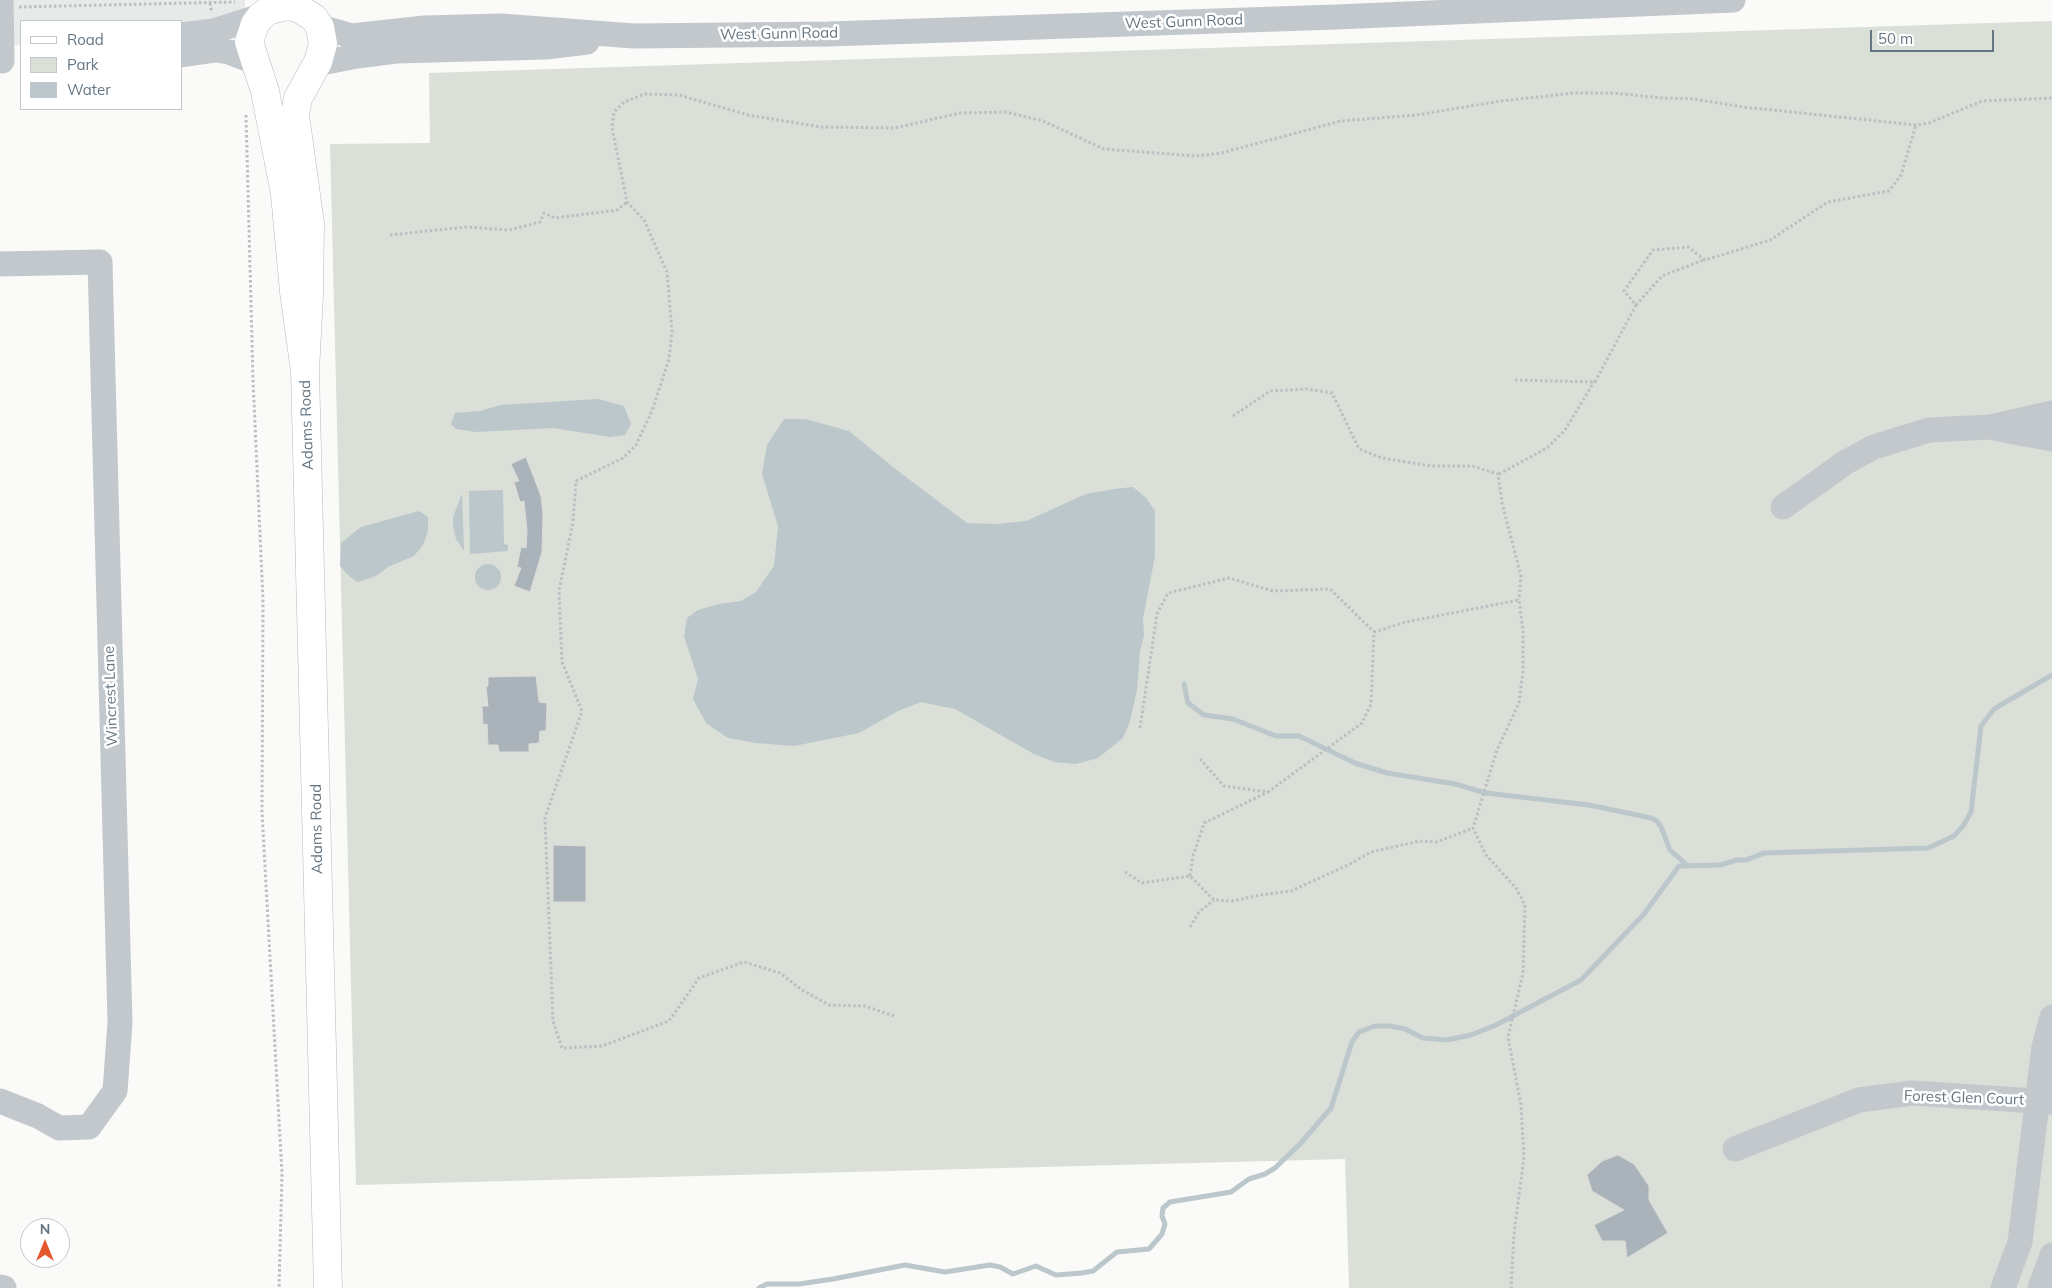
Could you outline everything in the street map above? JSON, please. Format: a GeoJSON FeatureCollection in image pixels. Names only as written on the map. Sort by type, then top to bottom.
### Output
{"type":"FeatureCollection","features":[{"type":"Feature","properties":{"kind":"main road","name":"West Gunn Road"},"geometry":{"type":"LineString","coordinates":[[258,8],[288,6],[316,16]]}},
{"type":"Feature","properties":{"kind":"main road","name":"Adams Road"},"geometry":{"type":"LineString","coordinates":[[258,8],[250,42],[265,92],[285,194],[294,292],[305,371]]}},
{"type":"Feature","properties":{"kind":"main road","name":"Adams Road"},"geometry":{"type":"LineString","coordinates":[[316,16],[323,44],[298,98],[295,115],[310,224],[305,371],[328,1288]]}},
{"type":"Feature","properties":{"kind":"main road","name":"West Gunn Road"},"geometry":{"type":"LineString","coordinates":[[256,64],[263,72],[280,79],[297,78],[314,66]]}},
{"type":"Feature","properties":{"kind":"street","name":"West Gunn Road"},"geometry":{"type":"LineString","coordinates":[[316,16],[352,36],[425,28],[501,26],[634,36],[839,33],[1336,8],[1733,0]]}},
{"type":"Feature","properties":{"kind":"street"},"geometry":{"type":"LineString","coordinates":[[1,4],[11,61]]}},
{"type":"Feature","properties":{"kind":"street","name":"West Gunn Road"},"geometry":{"type":"LineString","coordinates":[[182,35],[214,31],[258,8]]}},
{"type":"Feature","properties":{"kind":"street","name":"West Gunn Road"},"geometry":{"type":"LineString","coordinates":[[314,66],[357,56],[396,51],[546,47],[634,36]]}},
{"type":"Feature","properties":{"kind":"street","name":"West Gunn Road"},"geometry":{"type":"LineString","coordinates":[[182,55],[216,50],[229,52],[256,64]]}},
{"type":"Feature","properties":{"kind":"street","name":"Wincrest Lane"},"geometry":{"type":"LineString","coordinates":[[0,264],[100,262],[120,1023],[115,1091],[89,1127],[59,1128],[38,1116],[0,1101]]}},
{"type":"Feature","properties":{"kind":"street"},"geometry":{"type":"LineString","coordinates":[[1783,507],[1846,462],[1874,447],[1929,430],[1991,427],[2052,413]]}},
{"type":"Feature","properties":{"kind":"street"},"geometry":{"type":"LineString","coordinates":[[1991,427],[2052,439]]}},
{"type":"Feature","properties":{"kind":"street"},"geometry":{"type":"LineString","coordinates":[[2002,1288],[2020,1242],[2046,1101],[2044,1048],[2052,1017]]}},
{"type":"Feature","properties":{"kind":"street","name":"Forest Glen Court"},"geometry":{"type":"LineString","coordinates":[[1735,1149],[1859,1100],[1912,1093],[2046,1101]]}},
{"type":"Feature","properties":{"kind":"street"},"geometry":{"type":"LineString","coordinates":[[2040,1288],[2052,1255]]}},
{"type":"Feature","properties":{"kind":"street"},"geometry":{"type":"LineString","coordinates":[[0,1287],[4,1288]]}},
{"type":"Feature","properties":{"kind":"path"},"geometry":{"type":"LineString","coordinates":[[1,4],[258,8]]}},
{"type":"Feature","properties":{"kind":"path"},"geometry":{"type":"LineString","coordinates":[[894,1016],[864,1006],[829,1005],[802,990],[780,973],[744,962],[699,978],[669,1021],[602,1046],[562,1048],[552,1021],[546,818],[582,711],[562,662],[559,591],[573,522],[576,482],[623,458],[636,445],[652,411],[666,368],[672,332],[667,272],[644,220],[627,202],[612,120],[617,107],[631,98],[660,93],[697,99],[748,115],[821,127],[895,128],[960,114],[1006,112],[1043,121],[1104,149],[1196,156],[1221,153],[1341,121],[1417,115],[1501,100],[1575,93],[1613,93],[1694,99],[1743,107],[1916,125],[1929,123],[1982,101],[2052,98]]}},
{"type":"Feature","properties":{"kind":"path"},"geometry":{"type":"LineString","coordinates":[[246,110],[253,380],[263,600],[262,812],[282,1174],[279,1288]]}},
{"type":"Feature","properties":{"kind":"path"},"geometry":{"type":"LineString","coordinates":[[1233,416],[1270,391],[1307,389],[1332,393],[1359,449],[1382,458],[1431,466],[1472,466],[1498,474],[1547,448],[1565,430],[1595,382],[1636,305],[1662,276],[1705,260],[1770,240],[1828,202],[1889,191],[1901,175],[1916,125]]}},
{"type":"Feature","properties":{"kind":"path"},"geometry":{"type":"LineString","coordinates":[[390,235],[466,227],[509,230],[540,222],[544,213],[555,218],[617,210],[627,202]]}},
{"type":"Feature","properties":{"kind":"path"},"geometry":{"type":"LineString","coordinates":[[1636,305],[1624,291],[1653,250],[1688,247],[1705,260]]}},
{"type":"Feature","properties":{"kind":"path"},"geometry":{"type":"LineString","coordinates":[[1514,380],[1595,382]]}},
{"type":"Feature","properties":{"kind":"path"},"geometry":{"type":"LineString","coordinates":[[1498,474],[1502,503],[1521,576],[1519,600],[1523,631],[1523,671],[1519,703],[1496,750],[1474,828],[1486,855],[1516,888],[1525,905],[1523,973],[1508,1037],[1521,1105],[1524,1157],[1514,1234],[1511,1288]]}},
{"type":"Feature","properties":{"kind":"path"},"geometry":{"type":"LineString","coordinates":[[1140,728],[1157,614],[1168,593],[1229,578],[1273,591],[1330,589],[1374,632],[1371,704],[1362,723],[1268,792],[1204,823],[1193,856],[1190,876]]}},
{"type":"Feature","properties":{"kind":"path"},"geometry":{"type":"LineString","coordinates":[[1374,632],[1406,622],[1519,600]]}},
{"type":"Feature","properties":{"kind":"path"},"geometry":{"type":"LineString","coordinates":[[1200,759],[1224,786],[1268,792]]}},
{"type":"Feature","properties":{"kind":"path"},"geometry":{"type":"LineString","coordinates":[[1190,928],[1199,912],[1214,900],[1233,901],[1260,894],[1291,892],[1371,852],[1420,841],[1437,842],[1474,828]]}},
{"type":"Feature","properties":{"kind":"path"},"geometry":{"type":"LineString","coordinates":[[1125,872],[1142,883],[1190,876]]}},
{"type":"Feature","properties":{"kind":"path"},"geometry":{"type":"LineString","coordinates":[[1190,876],[1214,900]]}},
{"type":"Feature","properties":{"kind":"shaded area"},"geometry":{"type":"Polygon","coordinates":[[[0,0],[245,0],[245,15],[182,27],[182,20],[20,20],[20,45],[0,46],[0,0]]]}},
{"type":"Feature","properties":{"kind":"green space"},"geometry":{"type":"Polygon","coordinates":[[[2052,21],[2052,1288],[1349,1288],[1345,1159],[356,1185],[330,144],[430,143],[429,73],[2052,21]]]}},
{"type":"Feature","properties":{"kind":"water"},"geometry":{"type":"Polygon","coordinates":[[[598,399],[624,406],[631,424],[625,435],[610,437],[553,428],[476,432],[456,429],[451,424],[455,413],[480,411],[501,405],[598,399]]]}},
{"type":"Feature","properties":{"kind":"water"},"geometry":{"type":"Polygon","coordinates":[[[784,419],[805,419],[849,431],[967,523],[996,524],[1026,521],[1086,494],[1114,489],[1133,487],[1146,498],[1155,511],[1155,556],[1143,618],[1144,636],[1140,651],[1137,690],[1130,721],[1123,738],[1098,758],[1076,764],[1054,762],[1034,754],[955,709],[921,702],[898,711],[859,733],[794,746],[756,743],[728,738],[706,723],[693,699],[698,679],[684,636],[687,618],[698,610],[719,604],[741,601],[756,592],[774,566],[778,526],[762,474],[767,445],[784,419]]]}},
{"type":"Feature","properties":{"kind":"water"},"geometry":{"type":"Polygon","coordinates":[[[503,490],[504,544],[508,545],[508,551],[470,554],[469,491],[503,490]]]}},
{"type":"Feature","properties":{"kind":"water"},"geometry":{"type":"Polygon","coordinates":[[[462,494],[464,551],[456,539],[453,526],[453,517],[462,494]]]}},
{"type":"Feature","properties":{"kind":"water"},"geometry":{"type":"Polygon","coordinates":[[[419,511],[428,517],[428,531],[423,545],[414,556],[388,567],[376,576],[358,582],[350,577],[340,566],[341,543],[361,527],[419,511]]]}},
{"type":"Feature","properties":{"kind":"water"},"geometry":{"type":"Polygon","coordinates":[[[488,564],[497,568],[501,577],[497,586],[488,590],[479,586],[475,577],[479,568],[488,564]]]}},
{"type":"Feature","properties":{"kind":"building"},"geometry":{"type":"Polygon","coordinates":[[[526,457],[541,496],[543,515],[542,552],[530,592],[514,586],[521,568],[517,567],[521,547],[526,548],[527,531],[524,501],[520,502],[514,482],[519,481],[511,464],[526,457]]]}},
{"type":"Feature","properties":{"kind":"building"},"geometry":{"type":"Polygon","coordinates":[[[536,676],[539,702],[547,703],[546,731],[540,731],[539,743],[529,744],[529,752],[499,752],[498,745],[488,745],[487,724],[483,725],[482,706],[488,706],[486,687],[488,686],[488,677],[536,676]]]}},
{"type":"Feature","properties":{"kind":"building"},"geometry":{"type":"Polygon","coordinates":[[[553,845],[586,846],[586,902],[553,902],[553,845]]]}},
{"type":"Feature","properties":{"kind":"building"},"geometry":{"type":"Polygon","coordinates":[[[1618,1155],[1634,1164],[1649,1186],[1649,1200],[1668,1233],[1627,1258],[1625,1241],[1602,1241],[1594,1225],[1624,1210],[1592,1191],[1587,1175],[1602,1161],[1618,1155]]]}},
{"type":"Feature","properties":{"kind":"waterway"},"geometry":{"type":"LineString","coordinates":[[759,1288],[767,1284],[799,1284],[905,1265],[945,1272],[990,1265],[1000,1267],[1013,1274],[1036,1266],[1056,1275],[1082,1273],[1093,1271],[1117,1252],[1149,1249],[1162,1234],[1165,1224],[1162,1216],[1163,1208],[1170,1202],[1231,1192],[1249,1179],[1265,1174],[1275,1168],[1300,1144],[1331,1108],[1352,1042],[1359,1032],[1375,1026],[1390,1026],[1405,1029],[1423,1038],[1447,1040],[1471,1035],[1496,1025],[1581,980],[1644,914],[1679,866],[1720,865],[1737,860],[1746,860],[1764,853],[1928,848],[1954,836],[1963,826],[1971,812],[1981,726],[1994,709],[2052,675]]}},
{"type":"Feature","properties":{"kind":"waterway"},"geometry":{"type":"LineString","coordinates":[[1184,684],[1188,703],[1204,715],[1233,719],[1276,736],[1299,736],[1355,763],[1387,773],[1455,784],[1486,793],[1589,805],[1651,818],[1657,821],[1661,827],[1670,850],[1687,865]]}}]}
